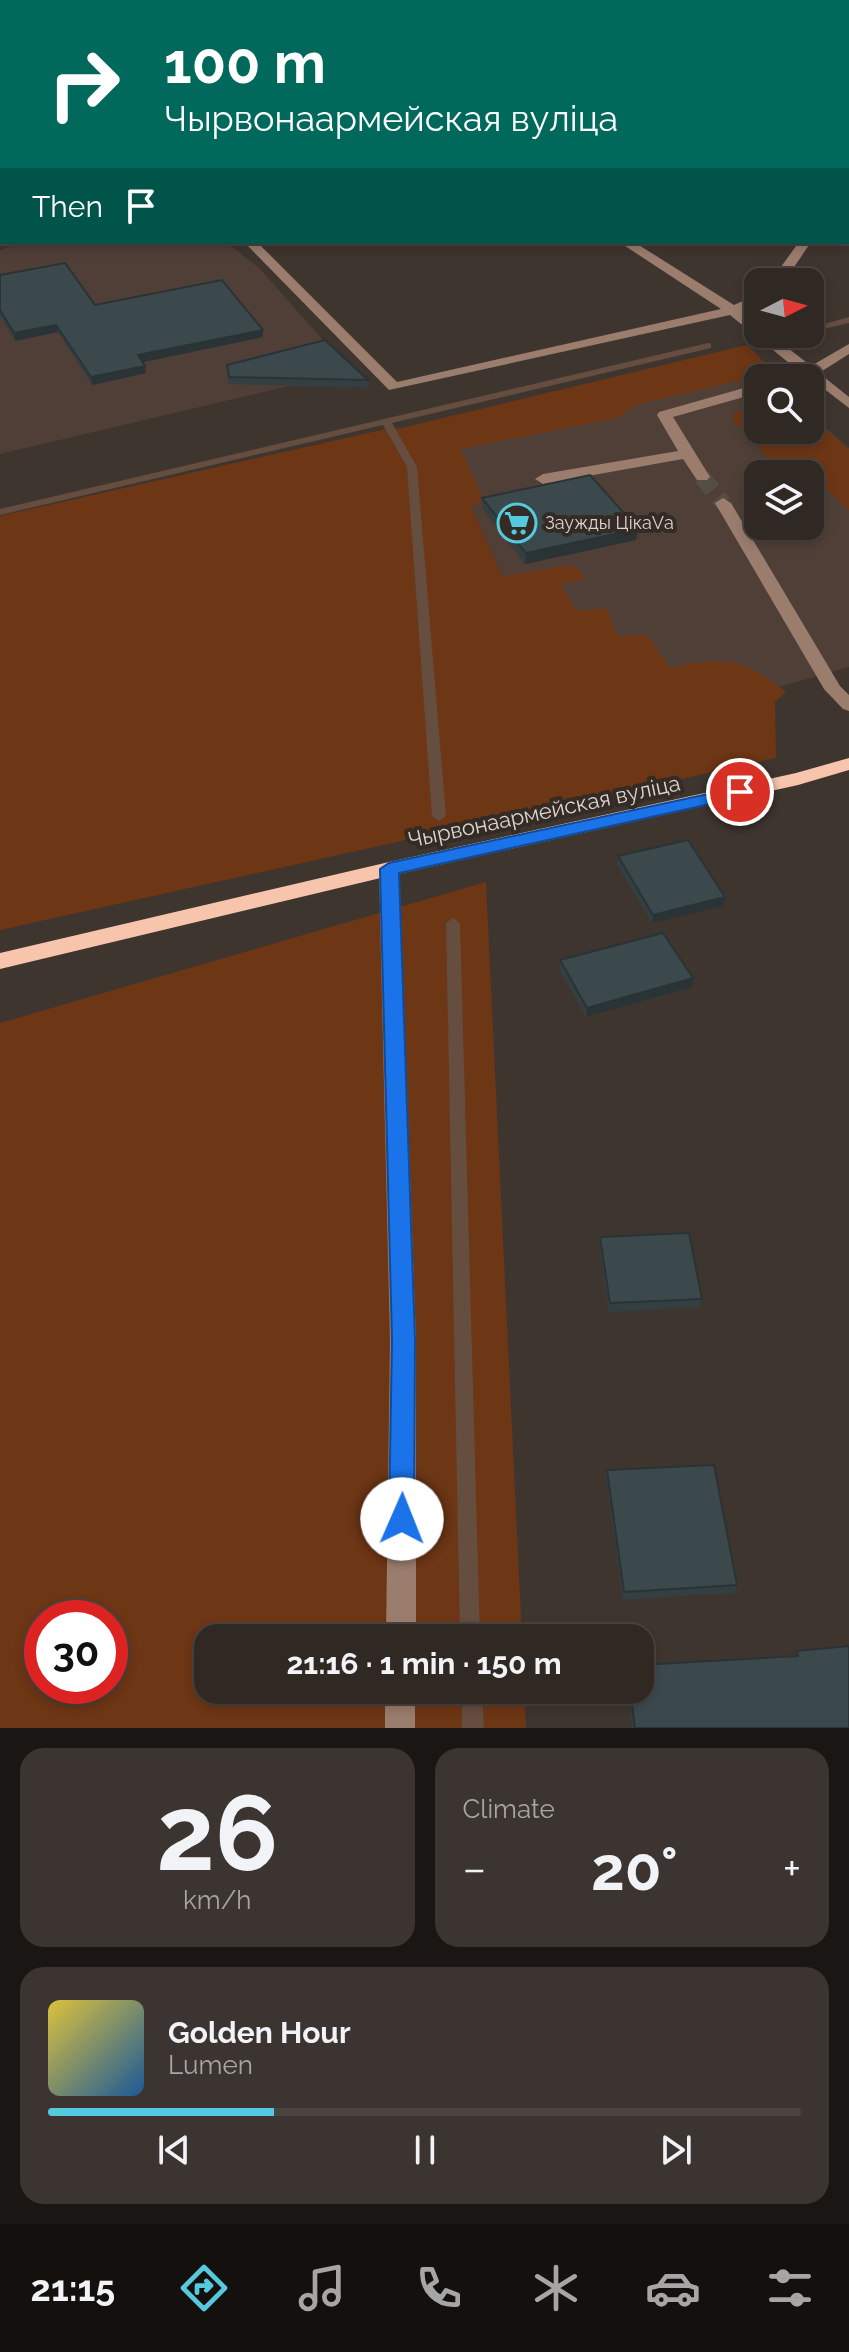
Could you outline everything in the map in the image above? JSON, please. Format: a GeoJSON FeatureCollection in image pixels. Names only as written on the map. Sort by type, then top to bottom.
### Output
{"type":"FeatureCollection","features":[{"type":"Feature","properties":{"kind":"main road","name":"Чырвонаармейская вуліца"},"geometry":{"type":"LineString","coordinates":[[0,961],[389,869],[798,779],[849,764]]}},
{"type":"Feature","properties":{"kind":"street"},"geometry":{"type":"LineString","coordinates":[[252,244],[394,387],[733,310],[744,305]]}},
{"type":"Feature","properties":{"kind":"street"},"geometry":{"type":"LineString","coordinates":[[628,244],[744,319]]}},
{"type":"Feature","properties":{"kind":"street"},"geometry":{"type":"LineString","coordinates":[[787,268],[804,244]]}},
{"type":"Feature","properties":{"kind":"street"},"geometry":{"type":"LineString","coordinates":[[780,348],[799,364]]}},
{"type":"Feature","properties":{"kind":"street"},"geometry":{"type":"LineString","coordinates":[[824,364],[849,348]]}},
{"type":"Feature","properties":{"kind":"street"},"geometry":{"type":"LineString","coordinates":[[824,384],[849,404]]}},
{"type":"Feature","properties":{"kind":"street"},"geometry":{"type":"LineString","coordinates":[[702,477],[664,415],[744,392]]}},
{"type":"Feature","properties":{"kind":"street"},"geometry":{"type":"LineString","coordinates":[[543,479],[687,454]]}},
{"type":"Feature","properties":{"kind":"street"},"geometry":{"type":"LineString","coordinates":[[723,503],[833,689],[849,705]]}},
{"type":"Feature","properties":{"kind":"street"},"geometry":{"type":"LineString","coordinates":[[389,869],[403,1340],[401,1624]]}},
{"type":"Feature","properties":{"kind":"street"},"geometry":{"type":"LineString","coordinates":[[400,1704],[400,1728]]}},
{"type":"Feature","properties":{"kind":"shaded area"},"geometry":{"type":"Polygon","coordinates":[[[14,244],[229,244],[260,269],[352,373],[346,387],[289,386],[0,454],[0,251],[14,244]]]}},
{"type":"Feature","properties":{"kind":"shaded area"},"geometry":{"type":"Polygon","coordinates":[[[744,346],[750,348],[766,364],[744,364],[744,380],[635,405],[618,418],[461,449],[484,502],[471,506],[502,576],[574,565],[586,579],[561,584],[576,611],[606,608],[618,636],[647,635],[670,668],[704,662],[732,663],[771,680],[786,692],[775,702],[776,758],[0,930],[0,516],[390,428],[397,429],[744,346]]]}},
{"type":"Feature","properties":{"kind":"shaded area"},"geometry":{"type":"Polygon","coordinates":[[[744,368],[744,444],[824,444],[824,426],[849,448],[849,667],[577,744],[441,439],[744,368]]]}},
{"type":"Feature","properties":{"kind":"shaded area"},"geometry":{"type":"Polygon","coordinates":[[[744,410],[744,432],[732,419],[738,411],[744,410]]]}},
{"type":"Feature","properties":{"kind":"shaded area"},"geometry":{"type":"Polygon","coordinates":[[[824,429],[849,449],[849,511],[824,486],[824,460],[770,460],[755,444],[824,444],[824,429]]]}},
{"type":"Feature","properties":{"kind":"shaded area"},"geometry":{"type":"Polygon","coordinates":[[[486,882],[521,1624],[194,1624],[194,1704],[525,1704],[526,1728],[0,1728],[0,1023],[486,882]]]}},
{"type":"Feature","properties":{"kind":"building"},"geometry":{"type":"Polygon","coordinates":[[[65,263],[95,305],[222,280],[263,330],[138,355],[145,366],[91,377],[56,325],[14,333],[0,310],[0,275],[65,263]]]}},
{"type":"Feature","properties":{"kind":"building"},"geometry":{"type":"Polygon","coordinates":[[[325,340],[368,380],[229,377],[227,365],[325,340]]]}},
{"type":"Feature","properties":{"kind":"building"},"geometry":{"type":"Polygon","coordinates":[[[590,475],[638,529],[526,553],[482,498],[590,475]]]}},
{"type":"Feature","properties":{"kind":"building"},"geometry":{"type":"Polygon","coordinates":[[[688,840],[725,897],[653,915],[618,856],[688,840]]]}},
{"type":"Feature","properties":{"kind":"building"},"geometry":{"type":"Polygon","coordinates":[[[663,933],[693,978],[587,1008],[560,960],[663,933]]]}},
{"type":"Feature","properties":{"kind":"building"},"geometry":{"type":"Polygon","coordinates":[[[689,1233],[702,1299],[610,1303],[600,1237],[689,1233]]]}},
{"type":"Feature","properties":{"kind":"building"},"geometry":{"type":"Polygon","coordinates":[[[714,1465],[737,1585],[624,1592],[607,1470],[714,1465]]]}},
{"type":"Feature","properties":{"kind":"building"},"geometry":{"type":"Polygon","coordinates":[[[849,1646],[849,1728],[635,1728],[632,1704],[654,1704],[654,1664],[798,1656],[797,1651],[849,1646]]]}},
{"type":"Feature","properties":{"kind":"waterway"},"geometry":{"type":"LineString","coordinates":[[824,326],[849,320]]}},
{"type":"Feature","properties":{"kind":"waterway"},"geometry":{"type":"LineString","coordinates":[[0,512],[708,346]]}},
{"type":"Feature","properties":{"kind":"waterway"},"geometry":{"type":"LineString","coordinates":[[386,422],[412,467],[439,816]]}},
{"type":"Feature","properties":{"kind":"waterway"},"geometry":{"type":"LineString","coordinates":[[453,923],[470,1624]]}},
{"type":"Feature","properties":{"kind":"waterway"},"geometry":{"type":"LineString","coordinates":[[472,1704],[473,1728]]}},
{"type":"Feature","properties":{"kind":"tunnel"},"geometry":{"type":"LineString","coordinates":[[702,477],[723,503]]}},
{"type":"Feature","properties":{"kind":"place","name":"Заужды ЦікаVа"},"geometry":{"type":"Point","coordinates":[517,523]}},
{"type":"Feature","properties":{"kind":"route"},"geometry":{"type":"LineString","coordinates":[[402,1519],[403,1340],[389,869],[740,792]]}}]}
